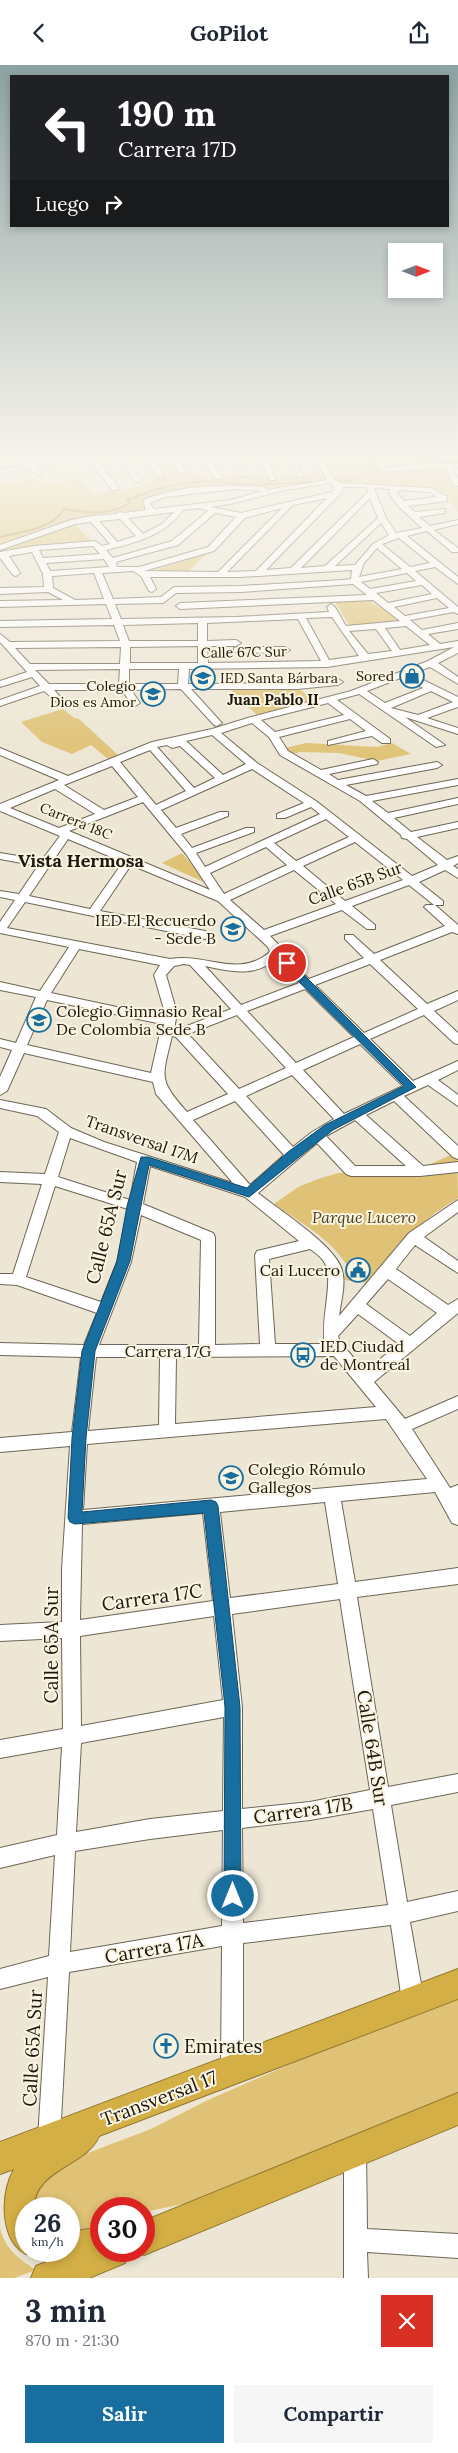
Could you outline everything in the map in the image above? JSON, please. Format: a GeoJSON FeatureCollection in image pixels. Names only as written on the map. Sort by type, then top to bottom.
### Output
{"type":"FeatureCollection","features":[{"type":"Feature","properties":{"kind":"highway","name":"Transversal 17"},"geometry":{"type":"LineString","coordinates":[[0,2158],[102,2121],[232,2069],[458,1984]]}},
{"type":"Feature","properties":{"kind":"highway"},"geometry":{"type":"LineString","coordinates":[[155,2233],[458,2109]]}},
{"type":"Feature","properties":{"kind":"highway"},"geometry":{"type":"LineString","coordinates":[[19,2197],[27,2176],[102,2121]]}},
{"type":"Feature","properties":{"kind":"highway"},"geometry":{"type":"LineString","coordinates":[[48,2278],[90,2261]]}},
{"type":"Feature","properties":{"kind":"street"},"geometry":{"type":"LineString","coordinates":[[6,557],[16,573]]}},
{"type":"Feature","properties":{"kind":"street"},"geometry":{"type":"LineString","coordinates":[[38,557],[47,575],[49,589]]}},
{"type":"Feature","properties":{"kind":"street"},"geometry":{"type":"LineString","coordinates":[[40,561],[80,557]]}},
{"type":"Feature","properties":{"kind":"street"},"geometry":{"type":"LineString","coordinates":[[104,557],[97,570],[126,644],[124,687],[135,703]]}},
{"type":"Feature","properties":{"kind":"street"},"geometry":{"type":"LineString","coordinates":[[110,557],[138,571],[240,574],[358,567]]}},
{"type":"Feature","properties":{"kind":"street"},"geometry":{"type":"LineString","coordinates":[[138,571],[184,557]]}},
{"type":"Feature","properties":{"kind":"street"},"geometry":{"type":"LineString","coordinates":[[220,574],[237,557]]}},
{"type":"Feature","properties":{"kind":"street"},"geometry":{"type":"LineString","coordinates":[[258,573],[273,557]]}},
{"type":"Feature","properties":{"kind":"street"},"geometry":{"type":"LineString","coordinates":[[293,571],[306,557]]}},
{"type":"Feature","properties":{"kind":"street"},"geometry":{"type":"LineString","coordinates":[[328,568],[340,557]]}},
{"type":"Feature","properties":{"kind":"street"},"geometry":{"type":"LineString","coordinates":[[366,557],[358,567],[354,576],[356,581],[438,647]]}},
{"type":"Feature","properties":{"kind":"street"},"geometry":{"type":"LineString","coordinates":[[394,557],[455,606]]}},
{"type":"Feature","properties":{"kind":"street"},"geometry":{"type":"LineString","coordinates":[[427,557],[458,581]]}},
{"type":"Feature","properties":{"kind":"street"},"geometry":{"type":"LineString","coordinates":[[0,603],[109,601],[356,581],[437,564]]}},
{"type":"Feature","properties":{"kind":"street"},"geometry":{"type":"LineString","coordinates":[[47,575],[97,570]]}},
{"type":"Feature","properties":{"kind":"street"},"geometry":{"type":"LineString","coordinates":[[138,571],[152,589]]}},
{"type":"Feature","properties":{"kind":"street"},"geometry":{"type":"LineString","coordinates":[[236,666],[237,633],[242,605],[240,574]]}},
{"type":"Feature","properties":{"kind":"street"},"geometry":{"type":"LineString","coordinates":[[180,606],[242,605],[327,599],[372,594],[425,582]]}},
{"type":"Feature","properties":{"kind":"street"},"geometry":{"type":"LineString","coordinates":[[0,591],[49,589],[73,601]]}},
{"type":"Feature","properties":{"kind":"street"},"geometry":{"type":"LineString","coordinates":[[387,606],[440,595]]}},
{"type":"Feature","properties":{"kind":"street"},"geometry":{"type":"LineString","coordinates":[[327,599],[343,629],[366,658]]}},
{"type":"Feature","properties":{"kind":"street"},"geometry":{"type":"LineString","coordinates":[[343,629],[407,621],[455,606]]}},
{"type":"Feature","properties":{"kind":"street"},"geometry":{"type":"LineString","coordinates":[[3,642],[203,643],[301,617],[335,614]]}},
{"type":"Feature","properties":{"kind":"street"},"geometry":{"type":"LineString","coordinates":[[301,617],[327,664]]}},
{"type":"Feature","properties":{"kind":"street"},"geometry":{"type":"LineString","coordinates":[[202,620],[203,666]]}},
{"type":"Feature","properties":{"kind":"street"},"geometry":{"type":"LineString","coordinates":[[0,624],[202,620],[285,650]]}},
{"type":"Feature","properties":{"kind":"street"},"geometry":{"type":"LineString","coordinates":[[378,625],[399,654]]}},
{"type":"Feature","properties":{"kind":"street"},"geometry":{"type":"LineString","coordinates":[[421,633],[458,626]]}},
{"type":"Feature","properties":{"kind":"street"},"geometry":{"type":"LineString","coordinates":[[3,642],[58,700]]}},
{"type":"Feature","properties":{"kind":"street","name":"Calle 67C Sur"},"geometry":{"type":"LineString","coordinates":[[0,684],[31,670],[314,665],[458,644]]}},
{"type":"Feature","properties":{"kind":"street"},"geometry":{"type":"LineString","coordinates":[[0,807],[156,744],[357,692],[431,663],[458,649]]}},
{"type":"Feature","properties":{"kind":"street"},"geometry":{"type":"LineString","coordinates":[[431,663],[455,676]]}},
{"type":"Feature","properties":{"kind":"street"},"geometry":{"type":"LineString","coordinates":[[314,665],[338,682],[387,709],[440,745]]}},
{"type":"Feature","properties":{"kind":"street"},"geometry":{"type":"LineString","coordinates":[[0,986],[44,994],[172,1029],[240,1011],[456,929],[410,881],[312,803],[253,765],[215,728],[183,686],[184,666]]}},
{"type":"Feature","properties":{"kind":"street"},"geometry":{"type":"LineString","coordinates":[[220,686],[221,666]]}},
{"type":"Feature","properties":{"kind":"street"},"geometry":{"type":"LineString","coordinates":[[403,674],[458,703]]}},
{"type":"Feature","properties":{"kind":"street"},"geometry":{"type":"LineString","coordinates":[[0,703],[46,687],[297,686],[338,682]]}},
{"type":"Feature","properties":{"kind":"street"},"geometry":{"type":"LineString","coordinates":[[387,709],[431,688]]}},
{"type":"Feature","properties":{"kind":"street"},"geometry":{"type":"LineString","coordinates":[[330,700],[386,741]]}},
{"type":"Feature","properties":{"kind":"street"},"geometry":{"type":"LineString","coordinates":[[418,719],[458,703]]}},
{"type":"Feature","properties":{"kind":"street"},"geometry":{"type":"LineString","coordinates":[[387,709],[458,731]]}},
{"type":"Feature","properties":{"kind":"street"},"geometry":{"type":"LineString","coordinates":[[273,735],[352,716]]}},
{"type":"Feature","properties":{"kind":"street"},"geometry":{"type":"LineString","coordinates":[[254,719],[273,735],[284,753],[364,799],[406,835],[458,875]]}},
{"type":"Feature","properties":{"kind":"street"},"geometry":{"type":"LineString","coordinates":[[332,743],[374,731]]}},
{"type":"Feature","properties":{"kind":"street"},"geometry":{"type":"LineString","coordinates":[[114,761],[137,757],[182,742],[222,779]]}},
{"type":"Feature","properties":{"kind":"street"},"geometry":{"type":"LineString","coordinates":[[155,750],[192,792]]}},
{"type":"Feature","properties":{"kind":"street"},"geometry":{"type":"LineString","coordinates":[[0,751],[68,780]]}},
{"type":"Feature","properties":{"kind":"street"},"geometry":{"type":"LineString","coordinates":[[114,761],[205,871],[222,899],[274,946],[276,953],[411,1087]]}},
{"type":"Feature","properties":{"kind":"street"},"geometry":{"type":"LineString","coordinates":[[321,773],[373,762]]}},
{"type":"Feature","properties":{"kind":"street"},"geometry":{"type":"LineString","coordinates":[[155,809],[253,765]]}},
{"type":"Feature","properties":{"kind":"street"},"geometry":{"type":"LineString","coordinates":[[338,783],[437,765]]}},
{"type":"Feature","properties":{"kind":"street"},"geometry":{"type":"LineString","coordinates":[[399,773],[414,790]]}},
{"type":"Feature","properties":{"kind":"street"},"geometry":{"type":"LineString","coordinates":[[364,799],[453,783],[458,795]]}},
{"type":"Feature","properties":{"kind":"street"},"geometry":{"type":"LineString","coordinates":[[56,785],[104,814]]}},
{"type":"Feature","properties":{"kind":"street"},"geometry":{"type":"LineString","coordinates":[[145,798],[63,833],[0,930],[170,963],[193,961],[223,968],[243,969],[265,963],[276,953]]}},
{"type":"Feature","properties":{"kind":"street"},"geometry":{"type":"LineString","coordinates":[[385,817],[458,801]]}},
{"type":"Feature","properties":{"kind":"street"},"geometry":{"type":"LineString","coordinates":[[280,816],[312,803]]}},
{"type":"Feature","properties":{"kind":"street","name":"Carrera 18C"},"geometry":{"type":"LineString","coordinates":[[0,807],[130,859],[222,899]]}},
{"type":"Feature","properties":{"kind":"street"},"geometry":{"type":"LineString","coordinates":[[174,833],[224,814]]}},
{"type":"Feature","properties":{"kind":"street"},"geometry":{"type":"LineString","coordinates":[[205,871],[327,815]]}},
{"type":"Feature","properties":{"kind":"street"},"geometry":{"type":"LineString","coordinates":[[406,835],[458,825]]}},
{"type":"Feature","properties":{"kind":"street"},"geometry":{"type":"LineString","coordinates":[[190,852],[250,830]]}},
{"type":"Feature","properties":{"kind":"street"},"geometry":{"type":"LineString","coordinates":[[222,899],[356,838]]}},
{"type":"Feature","properties":{"kind":"street"},"geometry":{"type":"LineString","coordinates":[[267,843],[370,927]]}},
{"type":"Feature","properties":{"kind":"street"},"geometry":{"type":"LineString","coordinates":[[0,856],[44,864]]}},
{"type":"Feature","properties":{"kind":"street"},"geometry":{"type":"LineString","coordinates":[[94,911],[130,859]]}},
{"type":"Feature","properties":{"kind":"street","name":"Calle 65B Sur"},"geometry":{"type":"LineString","coordinates":[[262,935],[410,881],[458,859]]}},
{"type":"Feature","properties":{"kind":"street"},"geometry":{"type":"LineString","coordinates":[[0,894],[94,911],[206,935]]}},
{"type":"Feature","properties":{"kind":"street"},"geometry":{"type":"LineString","coordinates":[[349,937],[458,1040]]}},
{"type":"Feature","properties":{"kind":"street"},"geometry":{"type":"LineString","coordinates":[[0,1091],[18,1047],[44,994],[76,945]]}},
{"type":"Feature","properties":{"kind":"street"},"geometry":{"type":"LineString","coordinates":[[193,961],[342,1120]]}},
{"type":"Feature","properties":{"kind":"street"},"geometry":{"type":"LineString","coordinates":[[170,963],[162,971],[160,980],[169,1001],[172,1029],[160,1056],[157,1079],[161,1091],[249,1193],[317,1135],[356,1113],[458,1065]]}},
{"type":"Feature","properties":{"kind":"street"},"geometry":{"type":"LineString","coordinates":[[184,1119],[458,995]]}},
{"type":"Feature","properties":{"kind":"street"},"geometry":{"type":"LineString","coordinates":[[172,1029],[237,1095],[292,1155]]}},
{"type":"Feature","properties":{"kind":"street"},"geometry":{"type":"LineString","coordinates":[[0,1043],[157,1079]]}},
{"type":"Feature","properties":{"kind":"street"},"geometry":{"type":"LineString","coordinates":[[429,1079],[458,1102]]}},
{"type":"Feature","properties":{"kind":"street"},"geometry":{"type":"LineString","coordinates":[[395,1095],[458,1154]]}},
{"type":"Feature","properties":{"kind":"street","name":"Transversal 17M"},"geometry":{"type":"LineString","coordinates":[[0,1105],[41,1112],[66,1131],[100,1145],[249,1193],[314,1243],[329,1257],[337,1275],[333,1342]]}},
{"type":"Feature","properties":{"kind":"street"},"geometry":{"type":"LineString","coordinates":[[356,1113],[420,1171]]}},
{"type":"Feature","properties":{"kind":"street"},"geometry":{"type":"LineString","coordinates":[[18,1280],[66,1131]]}},
{"type":"Feature","properties":{"kind":"street"},"geometry":{"type":"LineString","coordinates":[[317,1135],[351,1171],[420,1171],[458,1167]]}},
{"type":"Feature","properties":{"kind":"street","name":"Calle 65A Sur"},"geometry":{"type":"LineString","coordinates":[[48,2139],[72,1736],[73,1629],[71,1569],[79,1438],[89,1351],[124,1261],[133,1206],[144,1159]]}},
{"type":"Feature","properties":{"kind":"street"},"geometry":{"type":"LineString","coordinates":[[0,1177],[50,1179],[133,1206],[208,1237],[207,1350]]}},
{"type":"Feature","properties":{"kind":"street"},"geometry":{"type":"LineString","coordinates":[[458,1205],[414,1237],[358,1306],[333,1342],[391,1412],[448,1491],[458,1518]]}},
{"type":"Feature","properties":{"kind":"street"},"geometry":{"type":"LineString","coordinates":[[414,1237],[458,1268]]}},
{"type":"Feature","properties":{"kind":"street"},"geometry":{"type":"LineString","coordinates":[[268,1350],[262,1255],[314,1243]]}},
{"type":"Feature","properties":{"kind":"street"},"geometry":{"type":"LineString","coordinates":[[364,1381],[453,1309],[386,1270]]}},
{"type":"Feature","properties":{"kind":"street"},"geometry":{"type":"LineString","coordinates":[[0,1279],[18,1280],[106,1311]]}},
{"type":"Feature","properties":{"kind":"street"},"geometry":{"type":"LineString","coordinates":[[358,1306],[410,1344]]}},
{"type":"Feature","properties":{"kind":"street","name":"Carrera 17G"},"geometry":{"type":"LineString","coordinates":[[0,1349],[89,1351],[268,1350],[333,1342]]}},
{"type":"Feature","properties":{"kind":"street"},"geometry":{"type":"LineString","coordinates":[[167,1431],[168,1351]]}},
{"type":"Feature","properties":{"kind":"street"},"geometry":{"type":"LineString","coordinates":[[402,1427],[458,1402]]}},
{"type":"Feature","properties":{"kind":"street"},"geometry":{"type":"LineString","coordinates":[[0,1445],[391,1412]]}},
{"type":"Feature","properties":{"kind":"street"},"geometry":{"type":"LineString","coordinates":[[75,1518],[332,1495],[448,1491]]}},
{"type":"Feature","properties":{"kind":"street","name":"Calle 64B Sur"},"geometry":{"type":"LineString","coordinates":[[332,1495],[413,2001]]}},
{"type":"Feature","properties":{"kind":"street"},"geometry":{"type":"LineString","coordinates":[[211,1506],[233,1707],[232,2069]]}},
{"type":"Feature","properties":{"kind":"street","name":"Carrera 17C"},"geometry":{"type":"LineString","coordinates":[[0,1633],[73,1629],[458,1577]]}},
{"type":"Feature","properties":{"kind":"street"},"geometry":{"type":"LineString","coordinates":[[0,1749],[233,1707]]}},
{"type":"Feature","properties":{"kind":"street","name":"Carrera 17B"},"geometry":{"type":"LineString","coordinates":[[0,1858],[66,1843],[150,1829],[310,1811],[458,1783]]}},
{"type":"Feature","properties":{"kind":"street","name":"Carrera 17A"},"geometry":{"type":"LineString","coordinates":[[0,1979],[58,1964],[233,1934],[399,1914],[458,1901]]}},
{"type":"Feature","properties":{"kind":"street"},"geometry":{"type":"LineString","coordinates":[[355,2151],[356,2278]]}},
{"type":"Feature","properties":{"kind":"street"},"geometry":{"type":"LineString","coordinates":[[356,2240],[458,2246]]}},
{"type":"Feature","properties":{"kind":"green space"},"geometry":{"type":"Polygon","coordinates":[[[196,557],[203,557],[187,573],[152,571],[196,557]]]}},
{"type":"Feature","properties":{"kind":"green space"},"geometry":{"type":"Polygon","coordinates":[[[368,600],[403,622],[350,627],[335,602],[368,600]]]}},
{"type":"Feature","properties":{"kind":"green space"},"geometry":{"type":"Polygon","coordinates":[[[299,688],[314,702],[258,716],[230,689],[299,688]]]}},
{"type":"Feature","properties":{"kind":"green space"},"geometry":{"type":"Polygon","coordinates":[[[63,709],[74,718],[79,719],[118,755],[108,759],[91,745],[72,754],[42,742],[21,722],[63,709]]]}},
{"type":"Feature","properties":{"kind":"green space"},"geometry":{"type":"Polygon","coordinates":[[[306,743],[377,747],[392,743],[411,754],[377,761],[339,753],[300,752],[292,754],[285,748],[306,743]]]}},
{"type":"Feature","properties":{"kind":"green space"},"geometry":{"type":"Polygon","coordinates":[[[182,853],[208,884],[162,863],[182,853]]]}},
{"type":"Feature","properties":{"kind":"green space","name":"Parque Lucero"},"geometry":{"type":"Polygon","coordinates":[[[457,1152],[458,1198],[435,1213],[398,1244],[369,1283],[344,1280],[346,1264],[332,1246],[274,1204],[298,1187],[338,1173],[417,1170],[457,1152]]]}},
{"type":"Feature","properties":{"kind":"green space"},"geometry":{"type":"Polygon","coordinates":[[[458,1998],[458,2095],[203,2200],[155,2210],[155,2197],[90,2197],[90,2227],[80,2230],[80,2197],[35,2197],[35,2191],[40,2178],[72,2159],[151,2129],[208,2100],[339,2043],[458,1998]]]}},
{"type":"Feature","properties":{"kind":"green space"},"geometry":{"type":"Polygon","coordinates":[[[0,2228],[5,2242],[15,2255],[15,2262],[24,2262],[36,2270],[14,2278],[0,2278],[0,2228]]]}},
{"type":"Feature","properties":{"kind":"place","name":"Sored"},"geometry":{"type":"Point","coordinates":[412,676]}},
{"type":"Feature","properties":{"kind":"place","name":"IED Santa Bárbara"},"geometry":{"type":"Point","coordinates":[203,678]}},
{"type":"Feature","properties":{"kind":"place","name":"Colegio Dios es Amor"},"geometry":{"type":"Point","coordinates":[153,694]}},
{"type":"Feature","properties":{"kind":"place","name":"IED El Recuerdo - Sede B"},"geometry":{"type":"Point","coordinates":[233,929]}},
{"type":"Feature","properties":{"kind":"place","name":"Colegio Gimnasio Real De Colombia Sede B"},"geometry":{"type":"Point","coordinates":[39,1020]}},
{"type":"Feature","properties":{"kind":"place","name":"Cai Lucero"},"geometry":{"type":"Point","coordinates":[358,1270]}},
{"type":"Feature","properties":{"kind":"place","name":"IED Ciudad de Montreal"},"geometry":{"type":"Point","coordinates":[303,1355]}},
{"type":"Feature","properties":{"kind":"place","name":"Colegio Rómulo Gallegos"},"geometry":{"type":"Point","coordinates":[231,1478]}},
{"type":"Feature","properties":{"kind":"place","name":"Emirates"},"geometry":{"type":"Point","coordinates":[166,2046]}},
{"type":"Feature","properties":{"kind":"district","name":"Juan Pablo II"},"geometry":{"type":"Point","coordinates":[273,700]}},
{"type":"Feature","properties":{"kind":"district","name":"Vista Hermosa"},"geometry":{"type":"Point","coordinates":[81,861]}},
{"type":"Feature","properties":{"kind":"route"},"geometry":{"type":"LineString","coordinates":[[233,1896],[233,1707],[211,1506],[75,1518],[79,1438],[89,1351],[124,1261],[133,1206],[144,1159],[249,1193],[292,1155],[329,1127],[411,1087],[287,963]]}}]}
